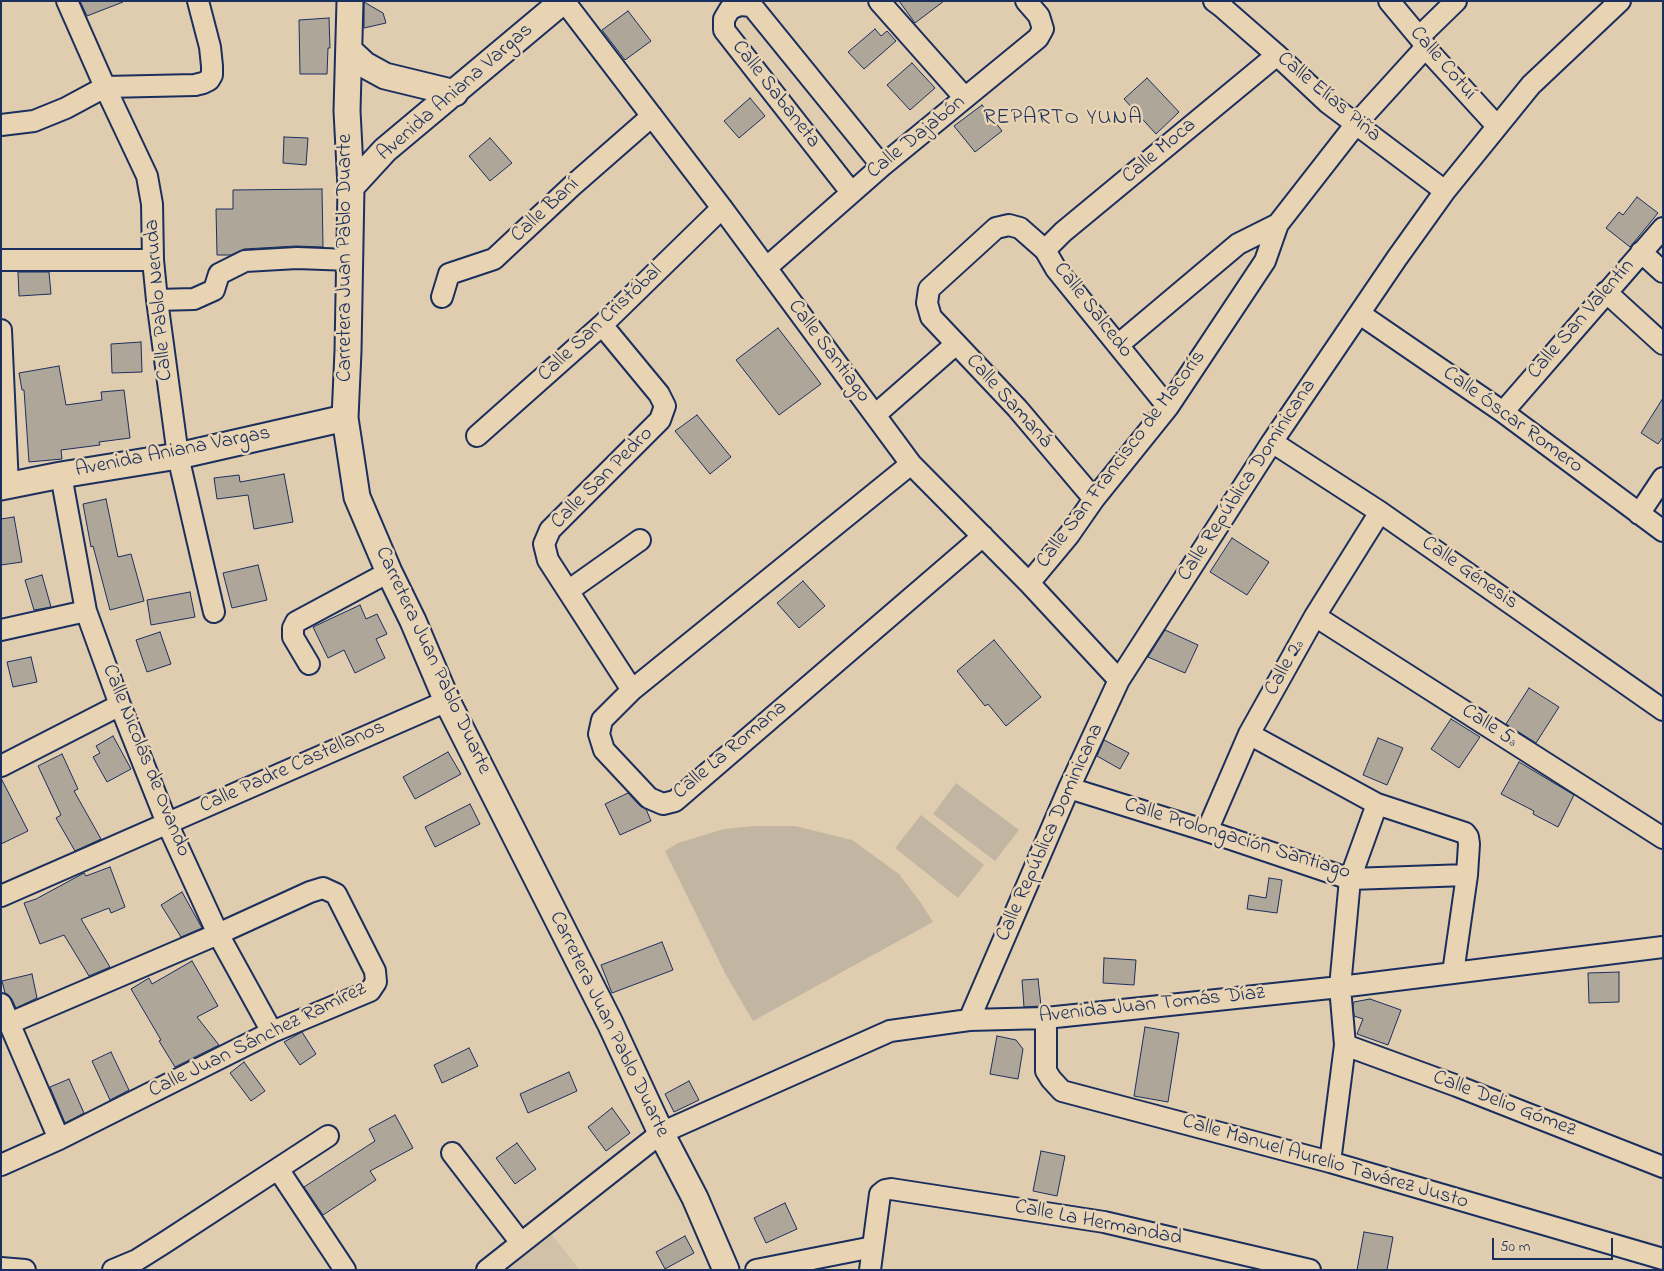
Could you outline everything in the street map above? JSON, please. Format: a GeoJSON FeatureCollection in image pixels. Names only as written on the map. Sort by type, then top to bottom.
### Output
{"type":"FeatureCollection","features":[{"type":"Feature","properties":{"kind":"main road","name":"Carretera Juan Pablo Duarte"},"geometry":{"type":"LineString","coordinates":[[350,1],[347,111],[351,187],[350,260],[344,418],[357,497],[389,572],[414,621],[447,701],[610,1023],[661,1133],[695,1198],[726,1270]]}},
{"type":"Feature","properties":{"kind":"main road","name":"Avenida Aniana Vargas"},"geometry":{"type":"LineString","coordinates":[[351,187],[385,150],[564,1]]}},
{"type":"Feature","properties":{"kind":"main road"},"geometry":{"type":"LineString","coordinates":[[349,50],[365,66],[385,76],[454,93]]}},
{"type":"Feature","properties":{"kind":"main road","name":"Avenida Aniana Vargas"},"geometry":{"type":"LineString","coordinates":[[5,487],[61,475],[178,456],[344,418]]}},
{"type":"Feature","properties":{"kind":"street","name":"Calle Pablo Neruda"},"geometry":{"type":"LineString","coordinates":[[68,1],[105,88],[147,176],[152,204],[153,260],[157,300],[178,456],[214,612]]}},
{"type":"Feature","properties":{"kind":"street"},"geometry":{"type":"LineString","coordinates":[[1,125],[34,121],[66,108],[105,88],[203,84],[212,75],[212,66],[210,48],[198,1]]}},
{"type":"Feature","properties":{"kind":"street","name":"Calle Santiago"},"geometry":{"type":"LineString","coordinates":[[564,1],[722,208],[911,464],[1029,583],[1119,680]]}},
{"type":"Feature","properties":{"kind":"street"},"geometry":{"type":"LineString","coordinates":[[879,1],[965,98]]}},
{"type":"Feature","properties":{"kind":"street","name":"Calle Dajabón"},"geometry":{"type":"LineString","coordinates":[[766,268],[851,192],[1038,38],[1043,29],[1038,16],[1026,1]]}},
{"type":"Feature","properties":{"kind":"street","name":"Calle Cotuí"},"geometry":{"type":"LineString","coordinates":[[1389,1],[1422,42],[1497,126]]}},
{"type":"Feature","properties":{"kind":"street","name":"Calle San Francisco de Macorís"},"geometry":{"type":"LineString","coordinates":[[1029,583],[1069,535],[1094,499],[1168,407],[1265,261],[1278,224],[1456,1]]}},
{"type":"Feature","properties":{"kind":"street","name":"Calle República Dominicana"},"geometry":{"type":"LineString","coordinates":[[969,1020],[1069,788],[1119,680],[1272,442],[1445,190],[1531,85],[1620,1]]}},
{"type":"Feature","properties":{"kind":"street","name":"Calle Elías Piña"},"geometry":{"type":"LineString","coordinates":[[1222,3],[1328,103],[1445,190]]}},
{"type":"Feature","properties":{"kind":"street","name":"Calle Sabaneta"},"geometry":{"type":"LineString","coordinates":[[851,192],[724,30],[724,19],[730,9],[740,5],[752,6],[882,166]]}},
{"type":"Feature","properties":{"kind":"street","name":"Calle Moca"},"geometry":{"type":"LineString","coordinates":[[1045,250],[1063,232],[1276,55]]}},
{"type":"Feature","properties":{"kind":"street","name":"Calle Baní"},"geometry":{"type":"LineString","coordinates":[[442,297],[449,274],[494,259],[572,186],[652,116]]}},
{"type":"Feature","properties":{"kind":"street","name":"Calle San Cristóbal"},"geometry":{"type":"LineString","coordinates":[[476,436],[602,325],[722,208]]}},
{"type":"Feature","properties":{"kind":"street"},"geometry":{"type":"LineString","coordinates":[[1118,344],[1238,244],[1278,224]]}},
{"type":"Feature","properties":{"kind":"street","name":"Calle Salcedo"},"geometry":{"type":"LineString","coordinates":[[927,303],[930,289],[996,228],[1009,225],[1020,228],[1045,250],[1056,269],[1168,407]]}},
{"type":"Feature","properties":{"kind":"street","name":"Calle San Valentín"},"geometry":{"type":"LineString","coordinates":[[1503,412],[1663,228]]}},
{"type":"Feature","properties":{"kind":"street"},"geometry":{"type":"LineString","coordinates":[[1641,252],[1663,272]]}},
{"type":"Feature","properties":{"kind":"street"},"geometry":{"type":"LineString","coordinates":[[157,300],[194,299],[214,290],[219,274],[245,261],[297,258],[350,260]]}},
{"type":"Feature","properties":{"kind":"street"},"geometry":{"type":"LineString","coordinates":[[1,260],[153,260]]}},
{"type":"Feature","properties":{"kind":"street"},"geometry":{"type":"LineString","coordinates":[[1606,292],[1663,344]]}},
{"type":"Feature","properties":{"kind":"street","name":"Calle Samaná"},"geometry":{"type":"LineString","coordinates":[[927,303],[931,317],[1017,408],[1094,499]]}},
{"type":"Feature","properties":{"kind":"street","name":"Calle Óscar Romero"},"geometry":{"type":"LineString","coordinates":[[1360,314],[1503,412],[1663,530]]}},
{"type":"Feature","properties":{"kind":"street","name":"Calle San Pedro"},"geometry":{"type":"LineString","coordinates":[[602,325],[659,394],[665,406],[660,420],[550,530],[544,544],[548,560],[632,690]]}},
{"type":"Feature","properties":{"kind":"street"},"geometry":{"type":"LineString","coordinates":[[1,330],[5,487]]}},
{"type":"Feature","properties":{"kind":"street"},"geometry":{"type":"LineString","coordinates":[[875,415],[956,344]]}},
{"type":"Feature","properties":{"kind":"street","name":"Calle Génesis"},"geometry":{"type":"LineString","coordinates":[[1272,442],[1380,512],[1663,710]]}},
{"type":"Feature","properties":{"kind":"street","name":"Calle La Romana"},"geometry":{"type":"LineString","coordinates":[[911,464],[632,690],[602,720],[599,734],[604,750],[649,798],[663,804],[675,802],[983,536]]}},
{"type":"Feature","properties":{"kind":"street","name":"Calle Nicolás de Ovando"},"geometry":{"type":"LineString","coordinates":[[61,475],[86,611],[120,705],[167,824],[218,934],[272,1032]]}},
{"type":"Feature","properties":{"kind":"street"},"geometry":{"type":"LineString","coordinates":[[1639,514],[1663,478]]}},
{"type":"Feature","properties":{"kind":"street","name":"Calle 2ª"},"geometry":{"type":"LineString","coordinates":[[1206,831],[1249,734],[1314,616],[1380,512]]}},
{"type":"Feature","properties":{"kind":"street"},"geometry":{"type":"LineString","coordinates":[[568,591],[640,540]]}},
{"type":"Feature","properties":{"kind":"street"},"geometry":{"type":"LineString","coordinates":[[309,664],[293,637],[293,628],[296,622],[389,572]]}},
{"type":"Feature","properties":{"kind":"street"},"geometry":{"type":"LineString","coordinates":[[1,630],[86,611]]}},
{"type":"Feature","properties":{"kind":"street","name":"Calle 5ª"},"geometry":{"type":"LineString","coordinates":[[1314,616],[1663,838]]}},
{"type":"Feature","properties":{"kind":"street","name":"Calle Padre Castellanos"},"geometry":{"type":"LineString","coordinates":[[1,896],[447,701]]}},
{"type":"Feature","properties":{"kind":"street"},"geometry":{"type":"LineString","coordinates":[[1,766],[120,705]]}},
{"type":"Feature","properties":{"kind":"street"},"geometry":{"type":"LineString","coordinates":[[1249,734],[1377,804],[1465,833],[1469,844],[1467,875],[1453,974]]}},
{"type":"Feature","properties":{"kind":"street","name":"Calle Prolongación Santiago"},"geometry":{"type":"LineString","coordinates":[[1069,788],[1350,879],[1467,875]]}},
{"type":"Feature","properties":{"kind":"street"},"geometry":{"type":"LineString","coordinates":[[1330,1162],[1345,1045],[1340,987],[1350,879],[1377,804]]}},
{"type":"Feature","properties":{"kind":"street","name":"Calle Juan Sánchez Ramírez"},"geometry":{"type":"LineString","coordinates":[[1,1165],[272,1032],[370,991],[376,982],[375,971],[336,894],[323,888],[10,1023]]}},
{"type":"Feature","properties":{"kind":"street","name":"Avenida Juan Tomás Díaz"},"geometry":{"type":"LineString","coordinates":[[488,1270],[661,1133],[890,1032],[969,1020],[1046,1018],[1340,987],[1663,947]]}},
{"type":"Feature","properties":{"kind":"street"},"geometry":{"type":"LineString","coordinates":[[1,1004],[58,1138]]}},
{"type":"Feature","properties":{"kind":"street","name":"Calle Manuel Aurelio Tavárez Justo"},"geometry":{"type":"LineString","coordinates":[[1046,1018],[1046,1071],[1062,1091],[1330,1162],[1663,1259]]}},
{"type":"Feature","properties":{"kind":"street","name":"Calle Delio Gómez"},"geometry":{"type":"LineString","coordinates":[[1345,1045],[1457,1086],[1663,1167]]}},
{"type":"Feature","properties":{"kind":"street"},"geometry":{"type":"LineString","coordinates":[[113,1270],[137,1260],[150,1252],[328,1136]]}},
{"type":"Feature","properties":{"kind":"street"},"geometry":{"type":"LineString","coordinates":[[452,1153],[521,1243]]}},
{"type":"Feature","properties":{"kind":"street"},"geometry":{"type":"LineString","coordinates":[[278,1168],[345,1270]]}},
{"type":"Feature","properties":{"kind":"street","name":"Calle La Hermandad"},"geometry":{"type":"LineString","coordinates":[[873,1247],[880,1194],[885,1190],[891,1189],[1104,1222],[1286,1266],[1310,1270]]}},
{"type":"Feature","properties":{"kind":"street"},"geometry":{"type":"LineString","coordinates":[[756,1270],[873,1247],[870,1270]]}},
{"type":"Feature","properties":{"kind":"street"},"geometry":{"type":"LineString","coordinates":[[1,1268],[25,1270]]}},
{"type":"Feature","properties":{"kind":"shaded area"},"geometry":{"type":"Polygon","coordinates":[[[956,783],[1019,830],[995,861],[933,814],[956,783]]]}},
{"type":"Feature","properties":{"kind":"shaded area"},"geometry":{"type":"Polygon","coordinates":[[[921,815],[984,865],[958,898],[895,848],[921,815]]]}},
{"type":"Feature","properties":{"kind":"shaded area"},"geometry":{"type":"Polygon","coordinates":[[[754,826],[795,826],[852,840],[899,874],[933,922],[753,1021],[726,975],[665,851],[678,843],[724,829],[754,826]]]}},
{"type":"Feature","properties":{"kind":"shaded area"},"geometry":{"type":"Polygon","coordinates":[[[547,1229],[580,1270],[496,1270],[547,1229]]]}},
{"type":"Feature","properties":{"kind":"building"},"geometry":{"type":"Polygon","coordinates":[[[80,1],[122,1],[123,2],[87,16],[80,1]]]}},
{"type":"Feature","properties":{"kind":"building"},"geometry":{"type":"Polygon","coordinates":[[[899,1],[944,1],[915,23],[899,1]]]}},
{"type":"Feature","properties":{"kind":"building"},"geometry":{"type":"Polygon","coordinates":[[[364,2],[383,13],[386,23],[364,28],[364,2]]]}},
{"type":"Feature","properties":{"kind":"building"},"geometry":{"type":"Polygon","coordinates":[[[628,11],[651,41],[625,60],[602,30],[628,11]]]}},
{"type":"Feature","properties":{"kind":"building"},"geometry":{"type":"Polygon","coordinates":[[[329,18],[330,48],[328,48],[327,74],[300,74],[299,20],[329,18]]]}},
{"type":"Feature","properties":{"kind":"building"},"geometry":{"type":"Polygon","coordinates":[[[875,29],[881,36],[887,31],[896,41],[864,69],[848,52],[875,29]]]}},
{"type":"Feature","properties":{"kind":"building"},"geometry":{"type":"Polygon","coordinates":[[[912,63],[935,88],[910,110],[887,85],[912,63]]]}},
{"type":"Feature","properties":{"kind":"building"},"geometry":{"type":"Polygon","coordinates":[[[1147,78],[1179,112],[1156,134],[1124,99],[1147,78]]]}},
{"type":"Feature","properties":{"kind":"building"},"geometry":{"type":"Polygon","coordinates":[[[750,98],[765,116],[739,138],[724,121],[750,98]]]}},
{"type":"Feature","properties":{"kind":"building"},"geometry":{"type":"Polygon","coordinates":[[[982,105],[1002,131],[975,152],[954,126],[982,105]]]}},
{"type":"Feature","properties":{"kind":"building"},"geometry":{"type":"Polygon","coordinates":[[[284,137],[308,138],[306,165],[283,163],[284,137]]]}},
{"type":"Feature","properties":{"kind":"building"},"geometry":{"type":"Polygon","coordinates":[[[490,138],[512,163],[490,181],[469,156],[490,138]]]}},
{"type":"Feature","properties":{"kind":"building"},"geometry":{"type":"Polygon","coordinates":[[[322,189],[323,247],[296,246],[244,249],[231,255],[217,255],[216,209],[233,209],[233,190],[322,189]]]}},
{"type":"Feature","properties":{"kind":"building"},"geometry":{"type":"Polygon","coordinates":[[[1637,197],[1658,213],[1630,247],[1606,228],[1619,212],[1623,215],[1637,197]]]}},
{"type":"Feature","properties":{"kind":"building"},"geometry":{"type":"Polygon","coordinates":[[[18,272],[49,272],[51,294],[19,296],[18,272]]]}},
{"type":"Feature","properties":{"kind":"building"},"geometry":{"type":"Polygon","coordinates":[[[778,328],[821,384],[779,415],[736,360],[778,328]]]}},
{"type":"Feature","properties":{"kind":"building"},"geometry":{"type":"Polygon","coordinates":[[[141,342],[142,372],[112,373],[111,344],[141,342]]]}},
{"type":"Feature","properties":{"kind":"building"},"geometry":{"type":"Polygon","coordinates":[[[59,366],[66,405],[102,400],[101,392],[124,390],[130,438],[99,442],[100,445],[61,450],[62,459],[29,462],[24,390],[22,390],[19,373],[59,366]]]}},
{"type":"Feature","properties":{"kind":"building"},"geometry":{"type":"Polygon","coordinates":[[[1663,398],[1663,437],[1658,444],[1641,433],[1663,398]]]}},
{"type":"Feature","properties":{"kind":"building"},"geometry":{"type":"Polygon","coordinates":[[[697,415],[731,457],[710,474],[675,431],[697,415]]]}},
{"type":"Feature","properties":{"kind":"building"},"geometry":{"type":"Polygon","coordinates":[[[284,474],[293,522],[254,529],[248,495],[217,499],[214,478],[239,475],[240,482],[284,474]]]}},
{"type":"Feature","properties":{"kind":"building"},"geometry":{"type":"Polygon","coordinates":[[[106,499],[118,557],[131,554],[144,601],[110,610],[93,546],[91,547],[83,504],[106,499]]]}},
{"type":"Feature","properties":{"kind":"building"},"geometry":{"type":"Polygon","coordinates":[[[14,517],[22,562],[1,565],[1,519],[14,517]]]}},
{"type":"Feature","properties":{"kind":"building"},"geometry":{"type":"Polygon","coordinates":[[[1232,538],[1269,562],[1247,595],[1210,572],[1232,538]]]}},
{"type":"Feature","properties":{"kind":"building"},"geometry":{"type":"Polygon","coordinates":[[[258,565],[267,600],[232,608],[223,573],[258,565]]]}},
{"type":"Feature","properties":{"kind":"building"},"geometry":{"type":"Polygon","coordinates":[[[42,575],[51,607],[34,610],[25,580],[42,575]]]}},
{"type":"Feature","properties":{"kind":"building"},"geometry":{"type":"Polygon","coordinates":[[[803,581],[825,606],[799,628],[777,603],[803,581]]]}},
{"type":"Feature","properties":{"kind":"building"},"geometry":{"type":"Polygon","coordinates":[[[190,592],[195,617],[151,625],[147,600],[190,592]]]}},
{"type":"Feature","properties":{"kind":"building"},"geometry":{"type":"Polygon","coordinates":[[[360,605],[366,619],[377,614],[387,634],[376,639],[385,658],[355,673],[344,650],[328,658],[313,627],[360,605]]]}},
{"type":"Feature","properties":{"kind":"building"},"geometry":{"type":"Polygon","coordinates":[[[1165,630],[1198,645],[1185,673],[1148,657],[1165,630]]]}},
{"type":"Feature","properties":{"kind":"building"},"geometry":{"type":"Polygon","coordinates":[[[160,632],[171,664],[147,672],[136,640],[160,632]]]}},
{"type":"Feature","properties":{"kind":"building"},"geometry":{"type":"Polygon","coordinates":[[[994,640],[1041,697],[1006,726],[988,704],[985,706],[957,671],[994,640]]]}},
{"type":"Feature","properties":{"kind":"building"},"geometry":{"type":"Polygon","coordinates":[[[31,657],[37,682],[13,687],[7,662],[31,657]]]}},
{"type":"Feature","properties":{"kind":"building"},"geometry":{"type":"Polygon","coordinates":[[[1529,688],[1559,707],[1536,743],[1506,724],[1529,688]]]}},
{"type":"Feature","properties":{"kind":"building"},"geometry":{"type":"Polygon","coordinates":[[[1451,719],[1480,737],[1459,768],[1431,749],[1451,719]]]}},
{"type":"Feature","properties":{"kind":"building"},"geometry":{"type":"Polygon","coordinates":[[[113,736],[131,769],[107,782],[93,757],[100,753],[96,746],[113,736]]]}},
{"type":"Feature","properties":{"kind":"building"},"geometry":{"type":"Polygon","coordinates":[[[1378,738],[1403,748],[1387,785],[1363,775],[1378,738]]]}},
{"type":"Feature","properties":{"kind":"building"},"geometry":{"type":"Polygon","coordinates":[[[1104,740],[1129,753],[1120,769],[1097,756],[1104,740]]]}},
{"type":"Feature","properties":{"kind":"building"},"geometry":{"type":"Polygon","coordinates":[[[448,752],[461,774],[415,799],[403,777],[448,752]]]}},
{"type":"Feature","properties":{"kind":"building"},"geometry":{"type":"Polygon","coordinates":[[[62,754],[78,789],[74,791],[101,839],[75,851],[56,818],[61,815],[38,766],[62,754]]]}},
{"type":"Feature","properties":{"kind":"building"},"geometry":{"type":"Polygon","coordinates":[[[1519,762],[1574,795],[1558,827],[1533,814],[1534,811],[1501,794],[1519,762]]]}},
{"type":"Feature","properties":{"kind":"building"},"geometry":{"type":"Polygon","coordinates":[[[1,778],[28,831],[1,844],[1,778]]]}},
{"type":"Feature","properties":{"kind":"building"},"geometry":{"type":"Polygon","coordinates":[[[628,793],[640,806],[646,809],[651,821],[620,835],[605,804],[628,793]]]}},
{"type":"Feature","properties":{"kind":"building"},"geometry":{"type":"Polygon","coordinates":[[[470,804],[480,824],[435,847],[425,827],[470,804]]]}},
{"type":"Feature","properties":{"kind":"building"},"geometry":{"type":"Polygon","coordinates":[[[110,867],[125,907],[111,913],[109,908],[81,919],[110,967],[89,976],[64,935],[40,944],[24,903],[36,899],[84,873],[86,876],[110,867]]]}},
{"type":"Feature","properties":{"kind":"building"},"geometry":{"type":"Polygon","coordinates":[[[1269,878],[1282,880],[1277,913],[1247,909],[1249,895],[1266,898],[1269,878]]]}},
{"type":"Feature","properties":{"kind":"building"},"geometry":{"type":"Polygon","coordinates":[[[182,892],[202,928],[181,937],[161,905],[182,892]]]}},
{"type":"Feature","properties":{"kind":"building"},"geometry":{"type":"Polygon","coordinates":[[[662,942],[673,970],[612,993],[601,965],[662,942]]]}},
{"type":"Feature","properties":{"kind":"building"},"geometry":{"type":"Polygon","coordinates":[[[1104,958],[1136,960],[1134,985],[1103,983],[1104,958]]]}},
{"type":"Feature","properties":{"kind":"building"},"geometry":{"type":"Polygon","coordinates":[[[192,961],[218,1006],[197,1017],[219,1045],[175,1067],[131,989],[149,978],[152,984],[192,961]]]}},
{"type":"Feature","properties":{"kind":"building"},"geometry":{"type":"Polygon","coordinates":[[[1619,972],[1619,1002],[1589,1003],[1588,973],[1619,972]]]}},
{"type":"Feature","properties":{"kind":"building"},"geometry":{"type":"Polygon","coordinates":[[[32,974],[37,998],[16,1008],[12,999],[5,993],[2,981],[32,974]]]}},
{"type":"Feature","properties":{"kind":"building"},"geometry":{"type":"Polygon","coordinates":[[[1038,979],[1041,1006],[1024,1007],[1022,980],[1038,979]]]}},
{"type":"Feature","properties":{"kind":"building"},"geometry":{"type":"Polygon","coordinates":[[[1370,999],[1401,1010],[1388,1045],[1357,1034],[1363,1019],[1354,1016],[1353,1004],[1354,1002],[1370,999]]]}},
{"type":"Feature","properties":{"kind":"building"},"geometry":{"type":"Polygon","coordinates":[[[1145,1027],[1179,1033],[1168,1102],[1134,1096],[1145,1027]]]}},
{"type":"Feature","properties":{"kind":"building"},"geometry":{"type":"Polygon","coordinates":[[[302,1032],[316,1054],[300,1065],[284,1042],[302,1032]]]}},
{"type":"Feature","properties":{"kind":"building"},"geometry":{"type":"Polygon","coordinates":[[[997,1036],[1016,1040],[1023,1049],[1018,1079],[990,1074],[997,1036]]]}},
{"type":"Feature","properties":{"kind":"building"},"geometry":{"type":"Polygon","coordinates":[[[469,1048],[478,1066],[442,1083],[434,1065],[469,1048]]]}},
{"type":"Feature","properties":{"kind":"building"},"geometry":{"type":"Polygon","coordinates":[[[111,1052],[129,1090],[110,1100],[92,1061],[111,1052]]]}},
{"type":"Feature","properties":{"kind":"building"},"geometry":{"type":"Polygon","coordinates":[[[244,1062],[265,1091],[251,1101],[230,1073],[244,1062]]]}},
{"type":"Feature","properties":{"kind":"building"},"geometry":{"type":"Polygon","coordinates":[[[569,1072],[577,1091],[528,1113],[520,1094],[569,1072]]]}},
{"type":"Feature","properties":{"kind":"building"},"geometry":{"type":"Polygon","coordinates":[[[69,1079],[84,1113],[65,1123],[50,1087],[69,1079]]]}},
{"type":"Feature","properties":{"kind":"building"},"geometry":{"type":"Polygon","coordinates":[[[689,1081],[699,1100],[674,1112],[665,1094],[689,1081]]]}},
{"type":"Feature","properties":{"kind":"building"},"geometry":{"type":"Polygon","coordinates":[[[612,1108],[630,1133],[606,1151],[588,1127],[612,1108]]]}},
{"type":"Feature","properties":{"kind":"building"},"geometry":{"type":"Polygon","coordinates":[[[395,1115],[413,1148],[370,1171],[376,1180],[323,1215],[304,1187],[375,1141],[369,1129],[395,1115]]]}},
{"type":"Feature","properties":{"kind":"building"},"geometry":{"type":"Polygon","coordinates":[[[517,1143],[536,1169],[515,1184],[496,1158],[517,1143]]]}},
{"type":"Feature","properties":{"kind":"building"},"geometry":{"type":"Polygon","coordinates":[[[1041,1151],[1065,1156],[1057,1196],[1033,1191],[1041,1151]]]}},
{"type":"Feature","properties":{"kind":"building"},"geometry":{"type":"Polygon","coordinates":[[[785,1203],[797,1229],[766,1243],[754,1218],[785,1203]]]}},
{"type":"Feature","properties":{"kind":"building"},"geometry":{"type":"Polygon","coordinates":[[[1364,1232],[1393,1237],[1387,1270],[1357,1270],[1364,1232]]]}},
{"type":"Feature","properties":{"kind":"building"},"geometry":{"type":"Polygon","coordinates":[[[685,1236],[694,1253],[665,1269],[656,1252],[685,1236]]]}},
{"type":"Feature","properties":{"kind":"district","name":"REPARTO YUNA"},"geometry":{"type":"Point","coordinates":[1063,119]}}]}
